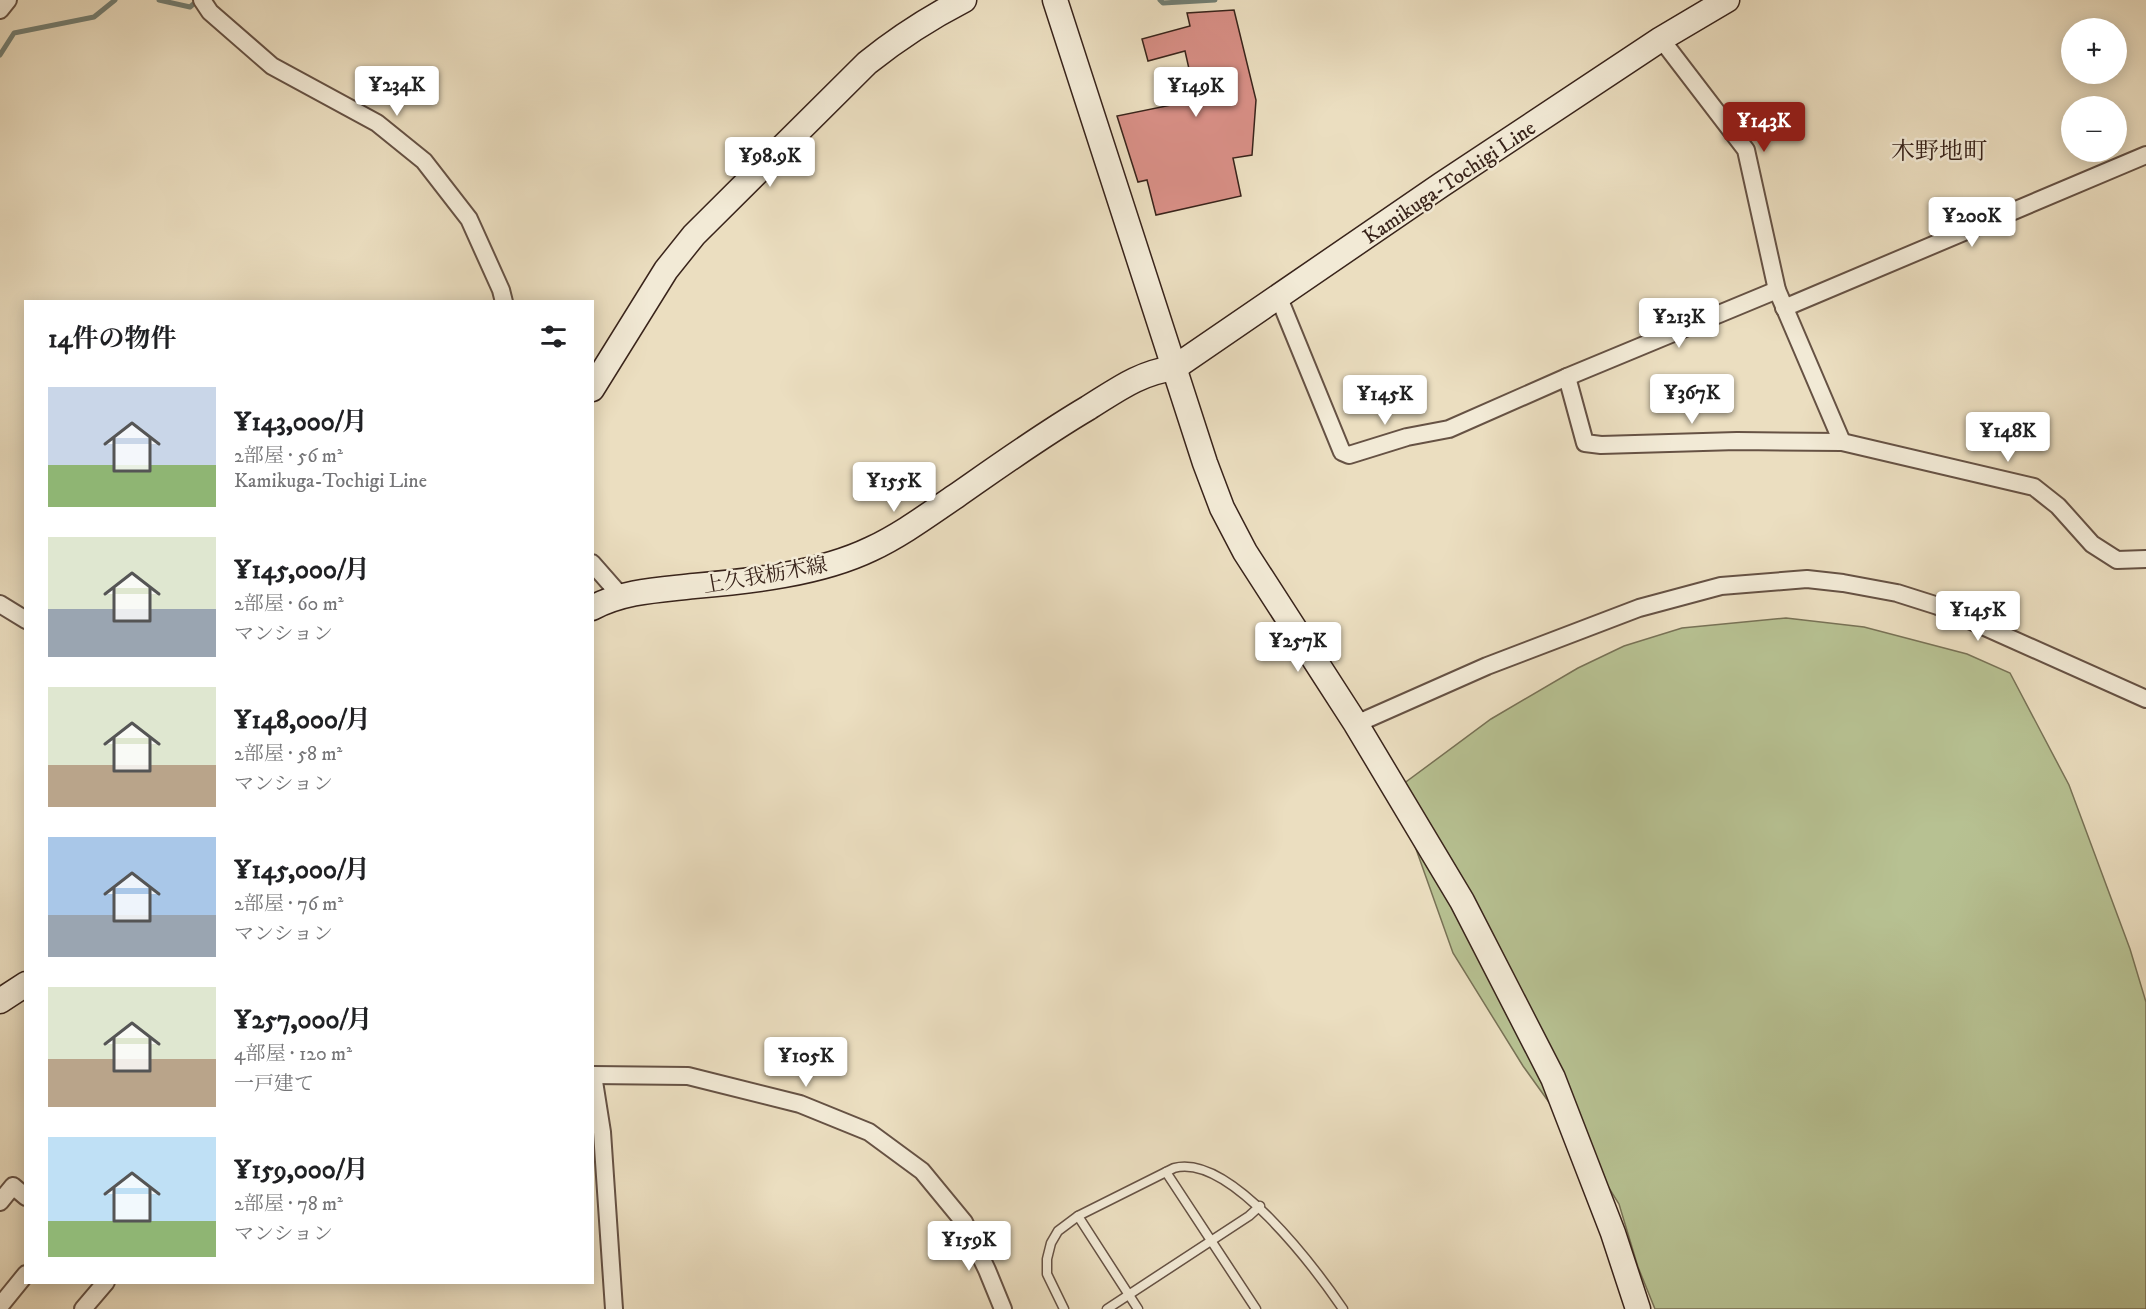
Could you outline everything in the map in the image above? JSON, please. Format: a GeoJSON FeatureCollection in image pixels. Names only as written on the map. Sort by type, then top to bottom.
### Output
{"type":"FeatureCollection","features":[{"type":"Feature","properties":{"kind":"street"},"geometry":{"type":"LineString","coordinates":[[0,10],[8,0]]}},
{"type":"Feature","properties":{"kind":"street"},"geometry":{"type":"LineString","coordinates":[[202,0],[210,12],[272,66],[377,123],[424,161],[469,219],[504,300]]}},
{"type":"Feature","properties":{"kind":"street"},"geometry":{"type":"LineString","coordinates":[[594,387],[666,270],[694,235],[867,63],[896,40],[933,16],[964,0]]}},
{"type":"Feature","properties":{"kind":"street"},"geometry":{"type":"LineString","coordinates":[[1054,0],[1205,463],[1222,508],[1245,552],[1356,724],[1462,901],[1554,1078],[1613,1233],[1638,1309]]}},
{"type":"Feature","properties":{"kind":"street","name":"Kamikuga-Tochigi Line"},"geometry":{"type":"LineString","coordinates":[[1174,368],[1441,185],[1661,39],[1727,0]]}},
{"type":"Feature","properties":{"kind":"street"},"geometry":{"type":"LineString","coordinates":[[1661,39],[1746,150],[1777,290],[1842,442]]}},
{"type":"Feature","properties":{"kind":"street"},"geometry":{"type":"LineString","coordinates":[[1784,308],[2146,155]]}},
{"type":"Feature","properties":{"kind":"street"},"geometry":{"type":"LineString","coordinates":[[1279,298],[1342,452],[1349,455],[1407,437],[1449,429],[1567,377],[1777,290]]}},
{"type":"Feature","properties":{"kind":"street","name":"上久我栃木線"},"geometry":{"type":"LineString","coordinates":[[594,607],[621,596],[652,590],[735,582],[826,567],[871,550],[911,528],[1055,427],[1149,373],[1174,368]]}},
{"type":"Feature","properties":{"kind":"street"},"geometry":{"type":"LineString","coordinates":[[1567,377],[1585,443],[1601,445],[1737,441],[1842,442],[2034,486],[2058,506],[2092,544],[2117,560],[2146,559]]}},
{"type":"Feature","properties":{"kind":"street"},"geometry":{"type":"LineString","coordinates":[[594,565],[621,596]]}},
{"type":"Feature","properties":{"kind":"street"},"geometry":{"type":"LineString","coordinates":[[1356,724],[1487,666],[1639,608],[1720,586],[1807,579],[1897,593],[1938,606],[2146,699]]}},
{"type":"Feature","properties":{"kind":"street"},"geometry":{"type":"LineString","coordinates":[[0,604],[24,619]]}},
{"type":"Feature","properties":{"kind":"street"},"geometry":{"type":"LineString","coordinates":[[0,1001],[24,985]]}},
{"type":"Feature","properties":{"kind":"street"},"geometry":{"type":"LineString","coordinates":[[594,1075],[688,1076],[800,1104],[869,1132],[922,1171],[964,1222],[1003,1309]]}},
{"type":"Feature","properties":{"kind":"street"},"geometry":{"type":"LineString","coordinates":[[594,1081],[602,1132],[614,1309]]}},
{"type":"Feature","properties":{"kind":"street"},"geometry":{"type":"LineString","coordinates":[[0,1202],[14,1186],[24,1195]]}},
{"type":"Feature","properties":{"kind":"street"},"geometry":{"type":"LineString","coordinates":[[0,1306],[24,1276]]}},
{"type":"Feature","properties":{"kind":"street"},"geometry":{"type":"LineString","coordinates":[[83,1309],[104,1284]]}},
{"type":"Feature","properties":{"kind":"lane"},"geometry":{"type":"LineString","coordinates":[[1064,1309],[1047,1274],[1047,1259],[1051,1243],[1058,1231],[1078,1216],[1182,1166],[1207,1172],[1260,1206],[1300,1251],[1340,1308]]}},
{"type":"Feature","properties":{"kind":"lane"},"geometry":{"type":"LineString","coordinates":[[1166,1172],[1256,1309]]}},
{"type":"Feature","properties":{"kind":"lane"},"geometry":{"type":"LineString","coordinates":[[1107,1309],[1249,1216],[1260,1206]]}},
{"type":"Feature","properties":{"kind":"lane"},"geometry":{"type":"LineString","coordinates":[[1078,1216],[1138,1309]]}},
{"type":"Feature","properties":{"kind":"green space"},"geometry":{"type":"Polygon","coordinates":[[[1786,618],[1864,627],[1967,654],[2010,673],[2069,785],[2130,949],[2146,1002],[2146,1309],[1655,1309],[1638,1267],[1619,1204],[1599,1172],[1523,1066],[1453,953],[1395,790],[1491,719],[1578,668],[1624,646],[1682,628],[1786,618]]]}},
{"type":"Feature","properties":{"kind":"building"},"geometry":{"type":"Polygon","coordinates":[[[1234,10],[1256,100],[1252,155],[1233,158],[1241,196],[1156,215],[1147,180],[1138,182],[1117,116],[1196,100],[1185,51],[1148,61],[1142,39],[1190,26],[1187,13],[1234,10]]]}},
{"type":"Feature","properties":{"kind":"waterway"},"geometry":{"type":"LineString","coordinates":[[0,55],[14,33],[94,17],[115,0]]}},
{"type":"Feature","properties":{"kind":"waterway"},"geometry":{"type":"LineString","coordinates":[[159,0],[190,7],[198,0]]}},
{"type":"Feature","properties":{"kind":"waterway"},"geometry":{"type":"LineString","coordinates":[[1160,0],[1163,3],[1215,0]]}},
{"type":"Feature","properties":{"kind":"district","name":"木野地町"},"geometry":{"type":"Point","coordinates":[1939,151]}}]}
